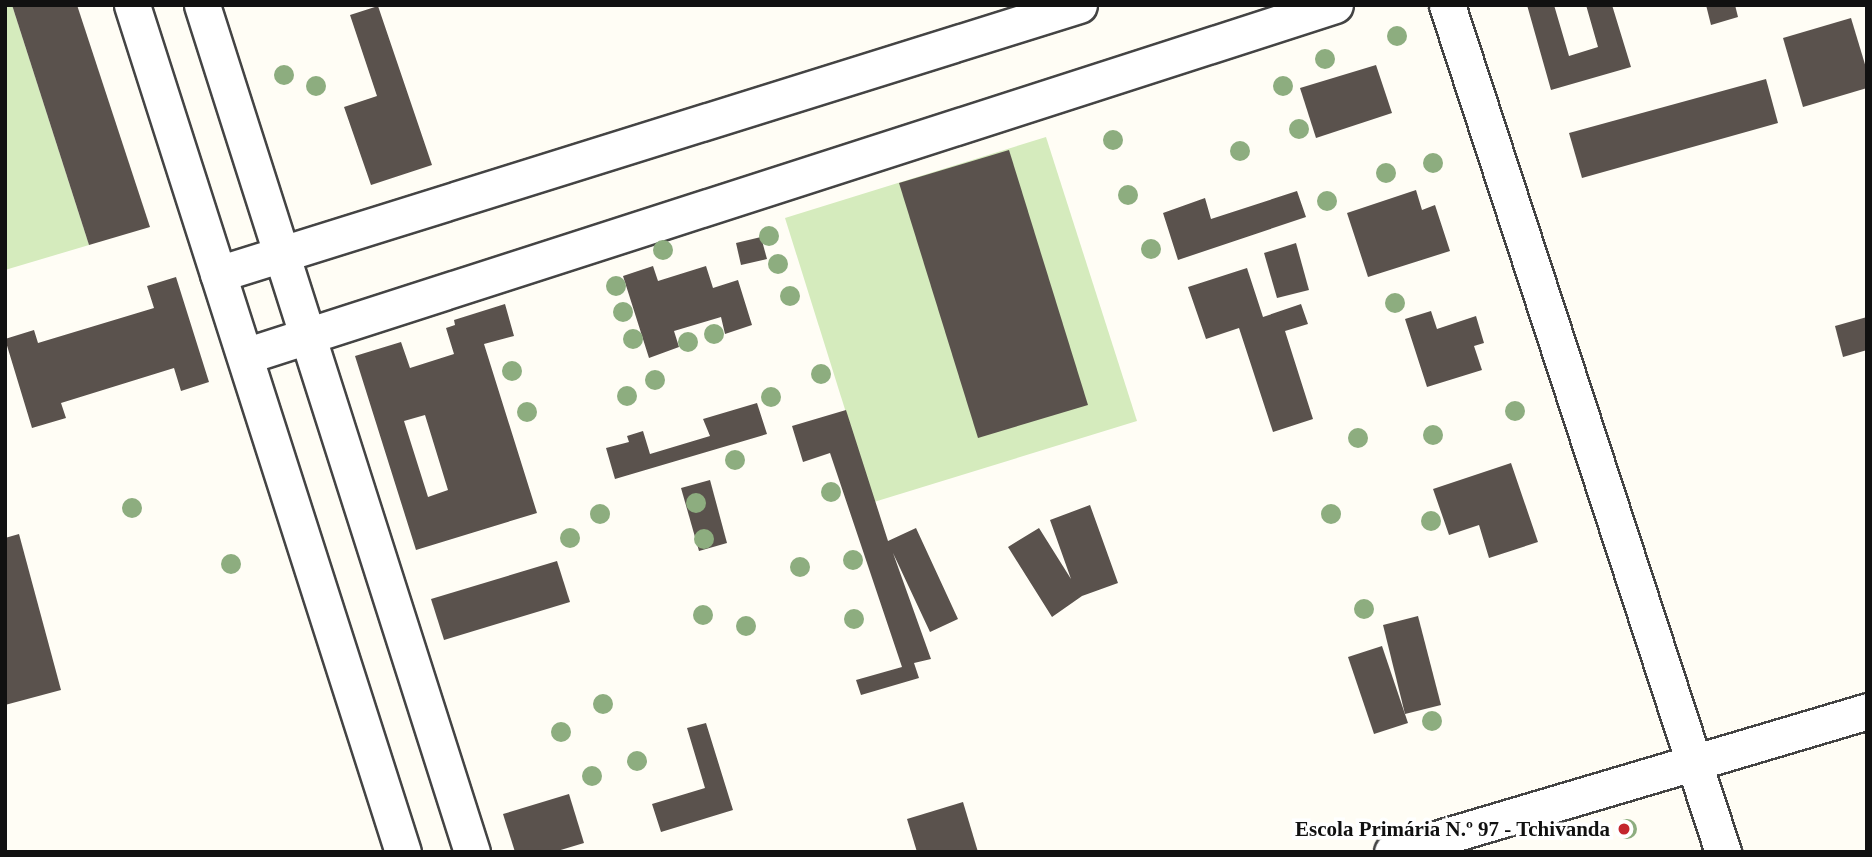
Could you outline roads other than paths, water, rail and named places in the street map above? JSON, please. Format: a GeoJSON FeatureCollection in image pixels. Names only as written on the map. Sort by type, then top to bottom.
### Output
{"type":"FeatureCollection","features":[{"type":"Feature","properties":{"kind":"street"},"geometry":{"type":"LineString","coordinates":[[132,5],[403,852]]}},
{"type":"Feature","properties":{"kind":"street"},"geometry":{"type":"LineString","coordinates":[[202,5],[472,852]]}},
{"type":"Feature","properties":{"kind":"street"},"geometry":{"type":"LineString","coordinates":[[218,274],[1079,5]]}},
{"type":"Feature","properties":{"kind":"street"},"geometry":{"type":"LineString","coordinates":[[245,356],[1335,5]]}},
{"type":"Feature","properties":{"kind":"street"},"geometry":{"type":"LineString","coordinates":[[1447,5],[1723,852]]}},
{"type":"Feature","properties":{"kind":"street"},"geometry":{"type":"LineString","coordinates":[[1392,852],[1867,711]]}},
{"type":"Feature","properties":{"kind":"place","name":"Escola Primária N.º 97 - Tchivanda"},"geometry":{"type":"Point","coordinates":[1624,829]}}]}
